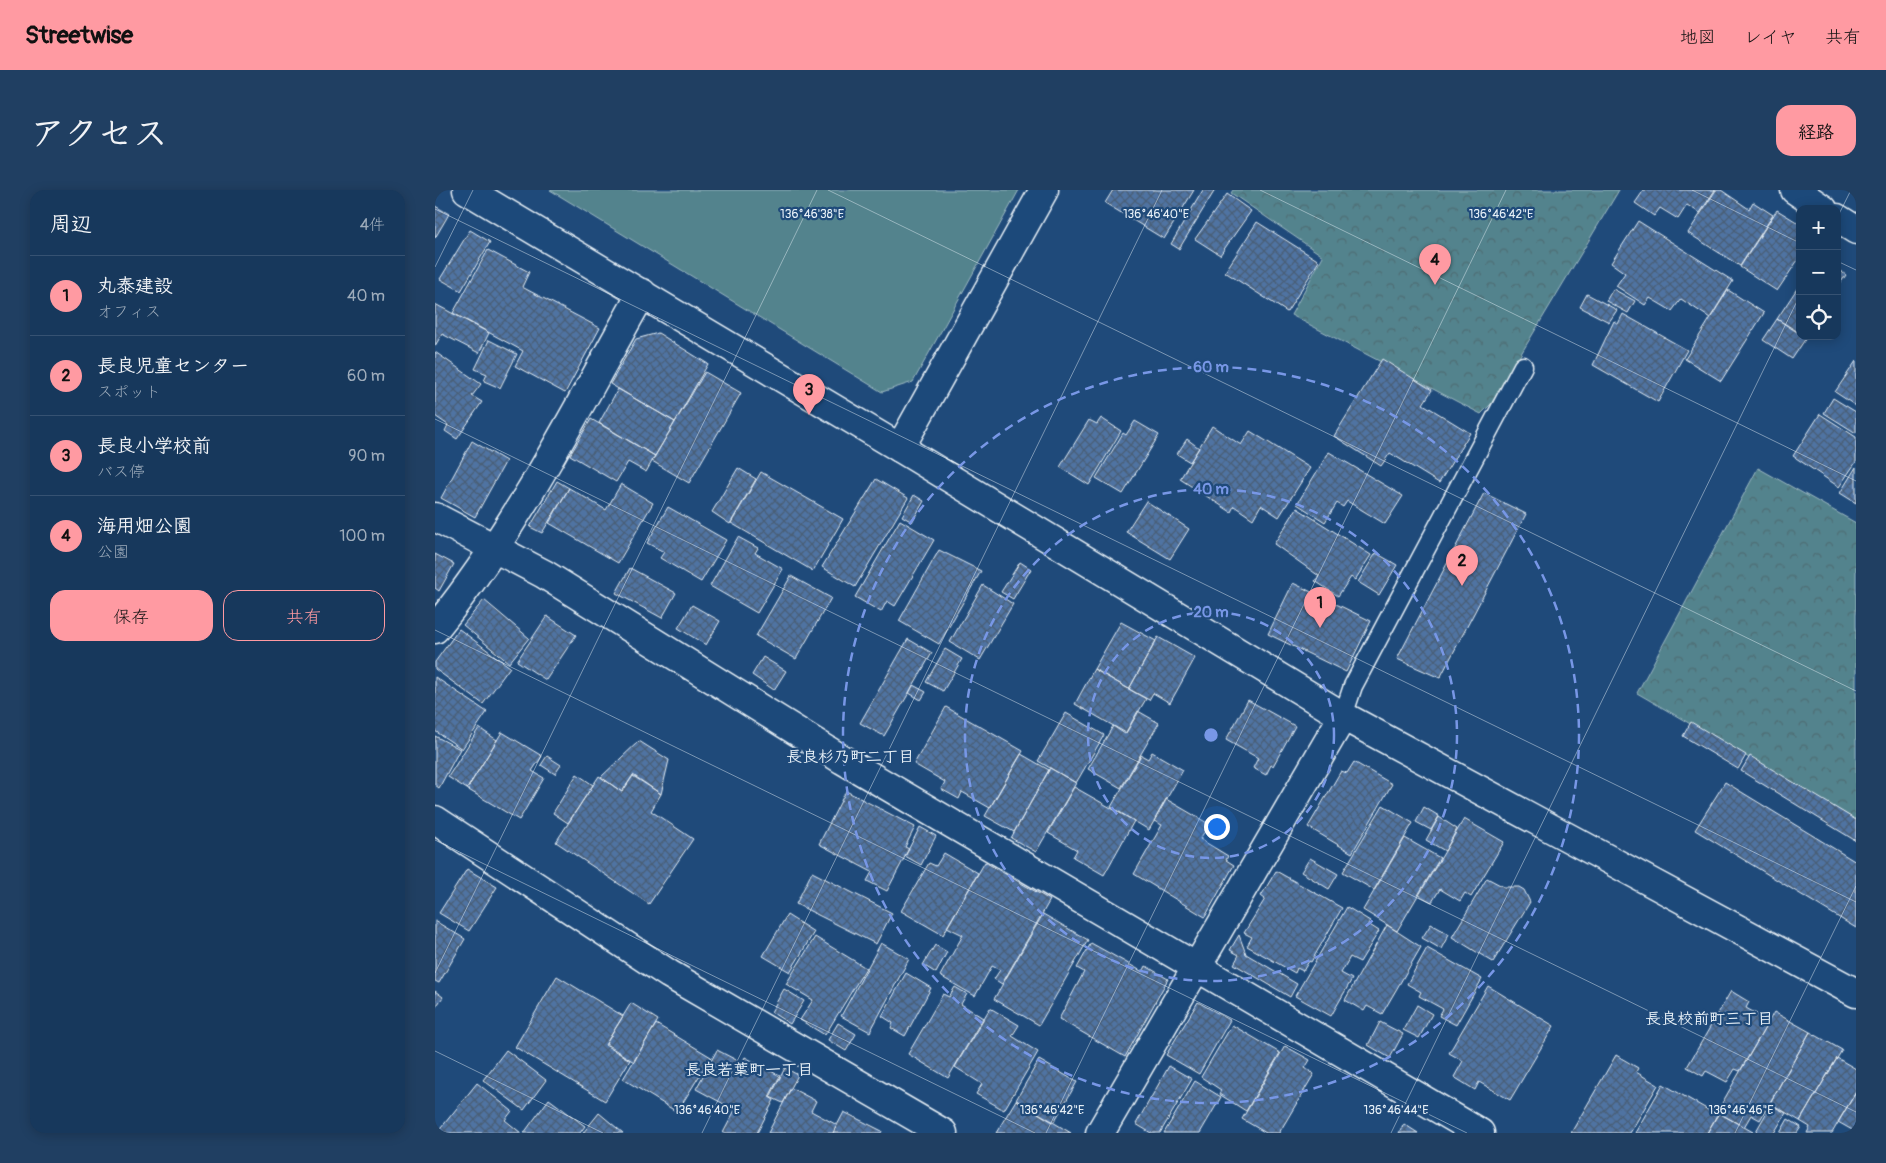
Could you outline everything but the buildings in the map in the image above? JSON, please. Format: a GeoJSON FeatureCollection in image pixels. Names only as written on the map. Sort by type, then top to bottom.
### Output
{"type":"FeatureCollection","features":[{"type":"Feature","properties":{"kind":"street"},"geometry":{"type":"LineString","coordinates":[[467,190],[642,293],[1343,716],[1856,993]]}},
{"type":"Feature","properties":{"kind":"street"},"geometry":{"type":"LineString","coordinates":[[900,448],[1044,190]]}},
{"type":"Feature","properties":{"kind":"street"},"geometry":{"type":"LineString","coordinates":[[1795,190],[1817,205]]}},
{"type":"Feature","properties":{"kind":"street"},"geometry":{"type":"LineString","coordinates":[[1841,221],[1856,230]]}},
{"type":"Feature","properties":{"kind":"street"},"geometry":{"type":"LineString","coordinates":[[435,629],[494,549],[523,505],[642,293]]}},
{"type":"Feature","properties":{"kind":"street"},"geometry":{"type":"LineString","coordinates":[[435,516],[544,574],[843,760],[1480,1133]]}},
{"type":"Feature","properties":{"kind":"street"},"geometry":{"type":"LineString","coordinates":[[1100,1133],[1343,716]]}},
{"type":"Feature","properties":{"kind":"street"},"geometry":{"type":"LineString","coordinates":[[435,820],[669,974],[943,1133]]}},
{"type":"Feature","properties":{"kind":"lane"},"geometry":{"type":"LineString","coordinates":[[1343,716],[1353,686],[1523,366]]}},
{"type":"Feature","properties":{"kind":"green space"},"geometry":{"type":"Polygon","coordinates":[[[550,190],[1019,190],[913,382],[882,392],[550,190]]]}},
{"type":"Feature","properties":{"kind":"green space"},"geometry":{"type":"Polygon","coordinates":[[[1233,190],[1619,190],[1491,404],[1481,414],[1291,315],[1323,256],[1231,193],[1233,190]]]}},
{"type":"Feature","properties":{"kind":"green space"},"geometry":{"type":"Polygon","coordinates":[[[1758,468],[1856,523],[1856,820],[1637,693],[1758,468]]]}},
{"type":"Feature","properties":{"kind":"place","name":"海用畑公園"},"geometry":{"type":"Point","coordinates":[1435,285]}},
{"type":"Feature","properties":{"kind":"place","name":"長良小学校前"},"geometry":{"type":"Point","coordinates":[809,415]}},
{"type":"Feature","properties":{"kind":"place","name":"長良児童センター"},"geometry":{"type":"Point","coordinates":[1462,586]}},
{"type":"Feature","properties":{"kind":"place","name":"丸泰建設"},"geometry":{"type":"Point","coordinates":[1320,628]}},
{"type":"Feature","properties":{"kind":"district","name":"長良杉乃町二丁目"},"geometry":{"type":"Point","coordinates":[850,756]}},
{"type":"Feature","properties":{"kind":"district","name":"長良校前町三丁目"},"geometry":{"type":"Point","coordinates":[1709,1018]}},
{"type":"Feature","properties":{"kind":"district","name":"長良若葉町一丁目"},"geometry":{"type":"Point","coordinates":[749,1069]}}]}
